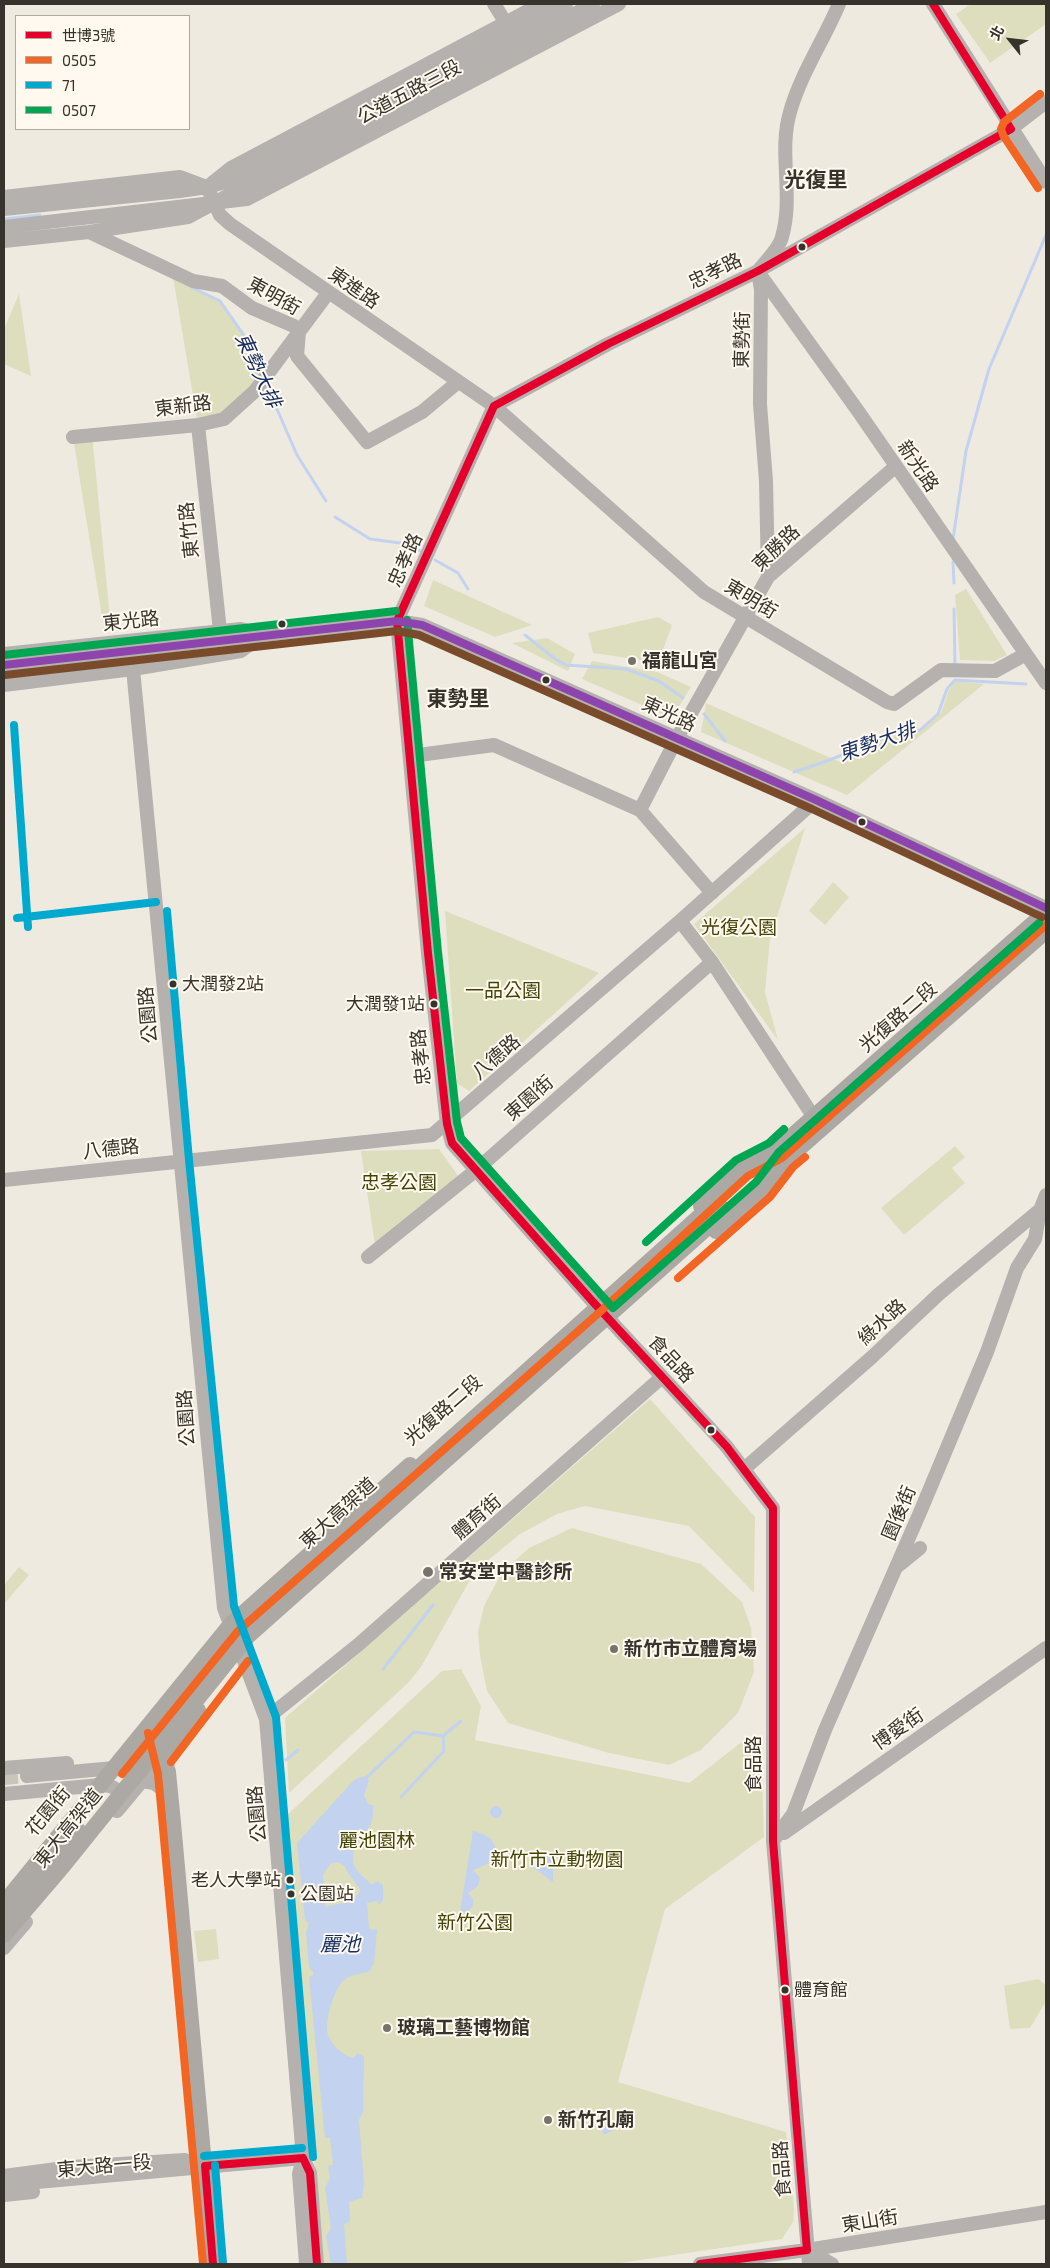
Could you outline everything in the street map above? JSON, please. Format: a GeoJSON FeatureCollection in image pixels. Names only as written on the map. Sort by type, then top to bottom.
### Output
{"type":"FeatureCollection","features":[{"type":"Feature","properties":{"kind":"main road","name":"光復路二段"},"geometry":{"type":"LineString","coordinates":[[163,1756],[242,1653],[260,1634],[763,1189],[780,1156],[813,1116],[893,1048],[1046,912]]}},
{"type":"Feature","properties":{"kind":"main road","name":"光復路二段"},"geometry":{"type":"LineString","coordinates":[[723,1205],[1046,931]]}},
{"type":"Feature","properties":{"kind":"main road","name":"光復路二段"},"geometry":{"type":"LineString","coordinates":[[4,1903],[231,1624],[594,1303],[742,1168],[780,1156]]}},
{"type":"Feature","properties":{"kind":"main road","name":"東大高架道"},"geometry":{"type":"LineString","coordinates":[[4,1935],[69,1858],[248,1636],[723,1205]]}},
{"type":"Feature","properties":{"kind":"main road","name":"東大高架道"},"geometry":{"type":"LineString","coordinates":[[4,1918],[104,1799],[244,1625],[723,1205]]}},
{"type":"Feature","properties":{"kind":"main road"},"geometry":{"type":"LineString","coordinates":[[322,1570],[330,1554],[560,1351],[612,1322]]}},
{"type":"Feature","properties":{"kind":"main road"},"geometry":{"type":"LineString","coordinates":[[155,1718],[163,1756],[167,1764],[171,1796],[213,2264]]}},
{"type":"Feature","properties":{"kind":"street"},"geometry":{"type":"LineString","coordinates":[[494,4],[515,38]]}},
{"type":"Feature","properties":{"kind":"street","name":"公道五路三段"},"geometry":{"type":"LineString","coordinates":[[515,38],[541,4]]}},
{"type":"Feature","properties":{"kind":"street","name":"公道五路三段"},"geometry":{"type":"LineString","coordinates":[[4,241],[89,232],[188,217],[515,38],[566,4]]}},
{"type":"Feature","properties":{"kind":"street","name":"公道五路三段"},"geometry":{"type":"LineString","coordinates":[[4,209],[207,187],[237,180],[515,38],[593,4]]}},
{"type":"Feature","properties":{"kind":"street","name":"公道五路三段"},"geometry":{"type":"LineString","coordinates":[[515,38],[619,4]]}},
{"type":"Feature","properties":{"kind":"street"},"geometry":{"type":"LineString","coordinates":[[758,271],[782,239],[787,197],[786,143],[789,114],[800,82],[839,4]]}},
{"type":"Feature","properties":{"kind":"street"},"geometry":{"type":"LineString","coordinates":[[933,4],[1046,182]]}},
{"type":"Feature","properties":{"kind":"street","name":"忠孝路"},"geometry":{"type":"LineString","coordinates":[[612,1322],[475,1171],[452,1143],[447,1124],[428,953],[398,621],[494,406],[608,344],[758,271],[1011,129],[1046,102]]}},
{"type":"Feature","properties":{"kind":"street"},"geometry":{"type":"LineString","coordinates":[[4,197],[180,178],[207,187]]}},
{"type":"Feature","properties":{"kind":"street","name":"東進路"},"geometry":{"type":"LineString","coordinates":[[207,187],[220,215],[230,224],[494,406]]}},
{"type":"Feature","properties":{"kind":"street","name":"公道五路三段"},"geometry":{"type":"LineString","coordinates":[[4,227],[214,203]]}},
{"type":"Feature","properties":{"kind":"street","name":"東明街"},"geometry":{"type":"LineString","coordinates":[[89,232],[193,281],[222,286],[252,308],[290,323],[299,332],[297,356],[367,442],[422,412],[458,382]]}},
{"type":"Feature","properties":{"kind":"street","name":"新光路"},"geometry":{"type":"LineString","coordinates":[[758,271],[1045,680]]}},
{"type":"Feature","properties":{"kind":"street","name":"東勢街"},"geometry":{"type":"LineString","coordinates":[[758,271],[762,290],[760,404],[766,481],[768,577]]}},
{"type":"Feature","properties":{"kind":"street","name":"東新路"},"geometry":{"type":"LineString","coordinates":[[73,437],[198,425],[224,419],[255,391],[328,293]]}},
{"type":"Feature","properties":{"kind":"street","name":"東明街"},"geometry":{"type":"LineString","coordinates":[[494,406],[704,592],[887,702],[894,704],[941,670],[955,669],[995,672],[1026,654]]}},
{"type":"Feature","properties":{"kind":"street","name":"東竹路"},"geometry":{"type":"LineString","coordinates":[[198,425],[220,631]]}},
{"type":"Feature","properties":{"kind":"street","name":"東勝路"},"geometry":{"type":"LineString","coordinates":[[640,810],[677,738],[768,577],[895,467]]}},
{"type":"Feature","properties":{"kind":"street","name":"東光路"},"geometry":{"type":"LineString","coordinates":[[4,654],[241,629],[262,635],[398,621],[422,625],[464,642],[816,800],[1046,908]]}},
{"type":"Feature","properties":{"kind":"street"},"geometry":{"type":"LineString","coordinates":[[4,665],[262,635]]}},
{"type":"Feature","properties":{"kind":"street"},"geometry":{"type":"LineString","coordinates":[[4,685],[241,651],[262,635]]}},
{"type":"Feature","properties":{"kind":"street"},"geometry":{"type":"LineString","coordinates":[[28,651],[32,682]]}},
{"type":"Feature","properties":{"kind":"street","name":"公園路"},"geometry":{"type":"LineString","coordinates":[[133,668],[179,1161],[224,1608],[266,1719],[303,2158],[299,2174],[306,2264]]}},
{"type":"Feature","properties":{"kind":"street"},"geometry":{"type":"LineString","coordinates":[[411,756],[494,745],[640,810],[712,893]]}},
{"type":"Feature","properties":{"kind":"street","name":"八德路"},"geometry":{"type":"LineString","coordinates":[[4,1180],[432,1135],[680,921],[816,800]]}},
{"type":"Feature","properties":{"kind":"street"},"geometry":{"type":"LineString","coordinates":[[680,921],[712,962],[813,1116]]}},
{"type":"Feature","properties":{"kind":"street","name":"東園街"},"geometry":{"type":"LineString","coordinates":[[368,1258],[475,1171],[712,962]]}},
{"type":"Feature","properties":{"kind":"street","name":"園後街"},"geometry":{"type":"LineString","coordinates":[[773,1841],[793,1814],[825,1730],[987,1352],[1017,1268],[1035,1238],[1046,1195]]}},
{"type":"Feature","properties":{"kind":"street","name":"綠水路"},"geometry":{"type":"LineString","coordinates":[[744,1468],[872,1356],[939,1294],[1043,1207]]}},
{"type":"Feature","properties":{"kind":"street","name":"食品路"},"geometry":{"type":"LineString","coordinates":[[612,1322],[728,1447],[773,1508],[773,1841],[809,2264]]}},
{"type":"Feature","properties":{"kind":"street","name":"體育街"},"geometry":{"type":"LineString","coordinates":[[266,1719],[358,1645],[662,1377]]}},
{"type":"Feature","properties":{"kind":"street"},"geometry":{"type":"LineString","coordinates":[[896,1566],[920,1548]]}},
{"type":"Feature","properties":{"kind":"street","name":"博愛街"},"geometry":{"type":"LineString","coordinates":[[773,1841],[1046,1648]]}},
{"type":"Feature","properties":{"kind":"street"},"geometry":{"type":"LineString","coordinates":[[27,1776],[114,1768],[163,1756]]}},
{"type":"Feature","properties":{"kind":"street","name":"光復路二段"},"geometry":{"type":"LineString","coordinates":[[142,1781],[163,1756]]}},
{"type":"Feature","properties":{"kind":"street"},"geometry":{"type":"LineString","coordinates":[[4,1768],[90,1761],[114,1768]]}},
{"type":"Feature","properties":{"kind":"street"},"geometry":{"type":"LineString","coordinates":[[4,1948],[142,1781]]}},
{"type":"Feature","properties":{"kind":"street"},"geometry":{"type":"LineString","coordinates":[[4,1794],[142,1781],[154,1783],[171,1796]]}},
{"type":"Feature","properties":{"kind":"street","name":"花園街"},"geometry":{"type":"LineString","coordinates":[[4,1893],[90,1790],[100,1785],[113,1786],[120,1792],[122,1806]]}},
{"type":"Feature","properties":{"kind":"street","name":"公園路"},"geometry":{"type":"LineString","coordinates":[[303,2158],[310,2173],[317,2264]]}},
{"type":"Feature","properties":{"kind":"street","name":"東大路一段"},"geometry":{"type":"LineString","coordinates":[[4,2185],[303,2158]]}},
{"type":"Feature","properties":{"kind":"street","name":"東大路一段"},"geometry":{"type":"LineString","coordinates":[[4,2176],[72,2167],[182,2159],[205,2166]]}},
{"type":"Feature","properties":{"kind":"street","name":"東大路一段"},"geometry":{"type":"LineString","coordinates":[[4,2195],[188,2177],[205,2166]]}},
{"type":"Feature","properties":{"kind":"street","name":"東山街"},"geometry":{"type":"LineString","coordinates":[[700,2264],[807,2250],[1046,2212]]}},
{"type":"Feature","properties":{"kind":"street"},"geometry":{"type":"LineString","coordinates":[[807,2250],[832,2264]]}},
{"type":"Feature","properties":{"kind":"green space"},"geometry":{"type":"Polygon","coordinates":[[[971,4],[1046,4],[1046,24],[990,63],[956,14],[971,4]]]}},
{"type":"Feature","properties":{"kind":"green space"},"geometry":{"type":"Polygon","coordinates":[[[173,277],[220,301],[248,341],[264,378],[224,419],[198,425],[173,277]]]}},
{"type":"Feature","properties":{"kind":"green space"},"geometry":{"type":"Polygon","coordinates":[[[19,294],[31,376],[4,364],[4,329],[19,294]]]}},
{"type":"Feature","properties":{"kind":"green space"},"geometry":{"type":"Polygon","coordinates":[[[92,434],[111,629],[104,629],[73,437],[92,434]]]}},
{"type":"Feature","properties":{"kind":"green space"},"geometry":{"type":"Polygon","coordinates":[[[433,580],[532,625],[495,637],[424,606],[433,580]]]}},
{"type":"Feature","properties":{"kind":"green space"},"geometry":{"type":"Polygon","coordinates":[[[966,589],[1007,655],[994,661],[960,660],[955,595],[966,589]]]}},
{"type":"Feature","properties":{"kind":"green space"},"geometry":{"type":"Polygon","coordinates":[[[658,617],[672,625],[664,647],[655,662],[593,653],[588,633],[658,617]]]}},
{"type":"Feature","properties":{"kind":"green space"},"geometry":{"type":"Polygon","coordinates":[[[547,638],[575,654],[568,671],[512,643],[547,638]]]}},
{"type":"Feature","properties":{"kind":"green space"},"geometry":{"type":"Polygon","coordinates":[[[592,661],[657,672],[691,687],[672,718],[582,679],[592,661]]]}},
{"type":"Feature","properties":{"kind":"green space"},"geometry":{"type":"Polygon","coordinates":[[[956,681],[984,684],[847,795],[701,732],[706,703],[840,762],[895,736],[918,732],[941,713],[949,690],[956,681]]]}},
{"type":"Feature","properties":{"kind":"green space","name":"光復公園"},"geometry":{"type":"Polygon","coordinates":[[[805,828],[770,939],[765,992],[778,1040],[694,924],[805,828]]]}},
{"type":"Feature","properties":{"kind":"green space"},"geometry":{"type":"Polygon","coordinates":[[[833,882],[849,897],[825,925],[809,911],[833,882]]]}},
{"type":"Feature","properties":{"kind":"green space","name":"一品公園"},"geometry":{"type":"Polygon","coordinates":[[[445,911],[599,973],[469,1091],[457,1083],[445,911]]]}},
{"type":"Feature","properties":{"kind":"green space"},"geometry":{"type":"Polygon","coordinates":[[[955,1146],[965,1157],[952,1168],[965,1183],[904,1235],[881,1208],[955,1146]]]}},
{"type":"Feature","properties":{"kind":"green space","name":"忠孝公園"},"geometry":{"type":"Polygon","coordinates":[[[439,1149],[459,1177],[375,1245],[361,1151],[439,1149]]]}},
{"type":"Feature","properties":{"kind":"green space"},"geometry":{"type":"Polygon","coordinates":[[[650,1399],[755,1517],[754,1593],[689,1526],[585,1506],[557,1514],[520,1534],[475,1571],[421,1667],[409,1682],[289,1793],[285,1718],[412,1607],[411,1602],[429,1592],[650,1399]]]}},
{"type":"Feature","properties":{"kind":"green space","name":"新竹市立體育場"},"geometry":{"type":"Polygon","coordinates":[[[572,1528],[701,1564],[742,1602],[751,1628],[754,1672],[738,1713],[701,1750],[669,1765],[609,1753],[508,1723],[487,1691],[480,1656],[478,1632],[484,1606],[502,1572],[529,1548],[572,1528]]]}},
{"type":"Feature","properties":{"kind":"green space"},"geometry":{"type":"Polygon","coordinates":[[[19,1567],[29,1575],[4,1604],[4,1585],[19,1567]]]}},
{"type":"Feature","properties":{"kind":"green space","name":"新竹公園"},"geometry":{"type":"Polygon","coordinates":[[[461,1669],[481,1706],[475,1740],[689,1783],[743,1741],[761,1743],[764,1837],[665,1909],[618,2082],[786,2132],[794,2209],[793,2222],[782,2239],[613,2264],[323,2264],[285,1817],[442,1671],[461,1669]]]}},
{"type":"Feature","properties":{"kind":"green space"},"geometry":{"type":"Polygon","coordinates":[[[216,1929],[219,1959],[198,1962],[194,1931],[216,1929]]]}},
{"type":"Feature","properties":{"kind":"green space"},"geometry":{"type":"Polygon","coordinates":[[[1038,1979],[1046,1985],[1046,2001],[1030,2028],[1010,2029],[1004,1986],[1038,1979]]]}},
{"type":"Feature","properties":{"kind":"water","name":"麗池"},"geometry":{"type":"Polygon","coordinates":[[[364,1776],[369,1780],[364,1795],[368,1804],[373,1805],[373,1811],[370,1825],[355,1840],[354,1866],[372,1885],[377,1881],[383,1885],[383,1900],[379,1905],[377,1901],[367,1903],[369,1929],[377,1930],[374,1963],[369,1972],[352,1976],[342,1982],[331,2004],[327,2022],[328,2035],[338,2050],[353,2058],[358,2053],[364,2057],[363,2112],[359,2120],[364,2184],[362,2198],[349,2202],[350,2221],[344,2224],[347,2264],[331,2264],[326,2237],[331,2228],[325,2188],[330,2178],[328,2166],[333,2165],[330,2138],[325,2138],[309,1977],[313,1975],[313,1972],[309,1967],[306,1932],[309,1923],[305,1920],[297,1843],[354,1780],[364,1776]],[[338,1862],[330,1864],[323,1875],[325,1907],[346,1902],[358,1894],[360,1889],[345,1866],[338,1862]]]}},
{"type":"Feature","properties":{"kind":"water"},"geometry":{"type":"Polygon","coordinates":[[[498,1806],[501,1807],[501,1817],[494,1818],[491,1817],[490,1810],[491,1807],[498,1806]]]}},
{"type":"Feature","properties":{"kind":"water"},"geometry":{"type":"Polygon","coordinates":[[[473,1831],[488,1837],[493,1842],[496,1850],[487,1864],[473,1870],[480,1878],[478,1886],[468,1893],[473,1899],[473,1906],[467,1912],[460,1912],[473,1831]]]}},
{"type":"Feature","properties":{"kind":"water"},"geometry":{"type":"Polygon","coordinates":[[[553,1850],[553,1882],[528,1864],[542,1860],[553,1850]]]}},
{"type":"Feature","properties":{"kind":"water"},"geometry":{"type":"Polygon","coordinates":[[[607,2116],[613,2120],[615,2125],[613,2130],[606,2134],[602,2133],[607,2116]]]}},
{"type":"Feature","properties":{"kind":"waterway","name":"東勢大排"},"geometry":{"type":"LineString","coordinates":[[4,219],[40,215]]}},
{"type":"Feature","properties":{"kind":"waterway"},"geometry":{"type":"LineString","coordinates":[[953,539],[966,451],[989,369],[1046,235]]}},
{"type":"Feature","properties":{"kind":"waterway","name":"東勢大排"},"geometry":{"type":"LineString","coordinates":[[191,287],[220,301],[248,341],[262,374]]}},
{"type":"Feature","properties":{"kind":"waterway","name":"東勢大排"},"geometry":{"type":"LineString","coordinates":[[266,384],[297,455],[326,501]]}},
{"type":"Feature","properties":{"kind":"waterway","name":"東勢大排"},"geometry":{"type":"LineString","coordinates":[[335,517],[370,539],[408,544],[420,551]]}},
{"type":"Feature","properties":{"kind":"waterway","name":"東勢大排"},"geometry":{"type":"LineString","coordinates":[[435,560],[458,573],[468,589]]}},
{"type":"Feature","properties":{"kind":"waterway"},"geometry":{"type":"LineString","coordinates":[[953,562],[954,583]]}},
{"type":"Feature","properties":{"kind":"waterway"},"geometry":{"type":"LineString","coordinates":[[954,609],[955,666]]}},
{"type":"Feature","properties":{"kind":"waterway","name":"東勢大排"},"geometry":{"type":"LineString","coordinates":[[525,635],[555,659],[566,665],[626,669],[659,681],[683,698]]}},
{"type":"Feature","properties":{"kind":"waterway","name":"東勢大排"},"geometry":{"type":"LineString","coordinates":[[794,772],[894,734],[920,730],[938,714],[947,689],[955,680],[1026,684]]}},
{"type":"Feature","properties":{"kind":"waterway","name":"東勢大排"},"geometry":{"type":"LineString","coordinates":[[704,714],[725,741]]}},
{"type":"Feature","properties":{"kind":"waterway"},"geometry":{"type":"LineString","coordinates":[[383,1669],[433,1605]]}},
{"type":"Feature","properties":{"kind":"waterway"},"geometry":{"type":"LineString","coordinates":[[366,1778],[414,1732],[443,1736],[461,1721]]}},
{"type":"Feature","properties":{"kind":"waterway"},"geometry":{"type":"LineString","coordinates":[[401,1797],[444,1751],[443,1736]]}},
{"type":"Feature","properties":{"kind":"waterway"},"geometry":{"type":"LineString","coordinates":[[286,1760],[298,1750]]}},
{"type":"Feature","properties":{"kind":"tunnel"},"geometry":{"type":"LineString","coordinates":[[4,1778],[27,1776]]}},
{"type":"Feature","properties":{"kind":"transit line","name":"世博3號"},"geometry":{"type":"LineString","coordinates":[[933,4],[1011,129]]}},
{"type":"Feature","properties":{"kind":"transit line","name":"0505"},"geometry":{"type":"LineString","coordinates":[[1038,188],[1001,129],[1004,122],[1040,94]]}},
{"type":"Feature","properties":{"kind":"transit line","name":"世博3號"},"geometry":{"type":"LineString","coordinates":[[807,2250],[773,1841],[773,1508],[727,1447],[594,1303],[452,1143],[447,1124],[428,953],[397,621],[494,406],[608,344],[758,271],[1011,129]]}},
{"type":"Feature","properties":{"kind":"transit line","name":"0507"},"geometry":{"type":"LineString","coordinates":[[4,655],[396,611]]}},
{"type":"Feature","properties":{"kind":"transit line","name":"0507"},"geometry":{"type":"LineString","coordinates":[[407,620],[438,952],[457,1122],[461,1138],[613,1308],[756,1182],[779,1152],[1039,923]]}},
{"type":"Feature","properties":{"kind":"transit line"},"geometry":{"type":"LineString","coordinates":[[4,665],[397,621],[422,625],[816,800],[1046,908]]}},
{"type":"Feature","properties":{"kind":"transit line"},"geometry":{"type":"LineString","coordinates":[[5,675],[397,631],[419,635],[812,809],[1042,917]]}},
{"type":"Feature","properties":{"kind":"transit line","name":"71"},"geometry":{"type":"LineString","coordinates":[[14,725],[28,927]]}},
{"type":"Feature","properties":{"kind":"transit line","name":"71"},"geometry":{"type":"LineString","coordinates":[[17,918],[156,902]]}},
{"type":"Feature","properties":{"kind":"transit line","name":"71"},"geometry":{"type":"LineString","coordinates":[[167,911],[189,1160],[234,1606],[276,1717],[313,2157]]}},
{"type":"Feature","properties":{"kind":"transit line","name":"0505"},"geometry":{"type":"LineString","coordinates":[[122,1774],[238,1631],[601,1311],[748,1176],[782,1158],[1046,925]]}},
{"type":"Feature","properties":{"kind":"transit line","name":"0507"},"geometry":{"type":"LineString","coordinates":[[646,1242],[736,1160],[769,1143],[784,1129]]}},
{"type":"Feature","properties":{"kind":"transit line","name":"0505"},"geometry":{"type":"LineString","coordinates":[[678,1278],[770,1197],[793,1167],[805,1157]]}},
{"type":"Feature","properties":{"kind":"transit line","name":"0505"},"geometry":{"type":"LineString","coordinates":[[171,1762],[248,1661]]}},
{"type":"Feature","properties":{"kind":"transit line","name":"0505"},"geometry":{"type":"LineString","coordinates":[[148,1733],[158,1774],[203,2264]]}},
{"type":"Feature","properties":{"kind":"transit line","name":"71"},"geometry":{"type":"LineString","coordinates":[[204,2156],[302,2148]]}},
{"type":"Feature","properties":{"kind":"transit line","name":"世博3號"},"geometry":{"type":"LineString","coordinates":[[303,2158],[310,2173],[317,2264]]}},
{"type":"Feature","properties":{"kind":"transit line","name":"世博3號"},"geometry":{"type":"LineString","coordinates":[[205,2166],[303,2158]]}},
{"type":"Feature","properties":{"kind":"transit line","name":"71"},"geometry":{"type":"LineString","coordinates":[[215,2165],[223,2263]]}},
{"type":"Feature","properties":{"kind":"transit line","name":"世博3號"},"geometry":{"type":"LineString","coordinates":[[205,2166],[213,2264]]}},
{"type":"Feature","properties":{"kind":"transit line","name":"世博3號"},"geometry":{"type":"LineString","coordinates":[[700,2264],[807,2250]]}},
{"type":"Feature","properties":{"kind":"place","name":"福龍山宮"},"geometry":{"type":"Point","coordinates":[632,661]}},
{"type":"Feature","properties":{"kind":"place","name":"大潤發2站"},"geometry":{"type":"Point","coordinates":[173,984]}},
{"type":"Feature","properties":{"kind":"place","name":"大潤發1站"},"geometry":{"type":"Point","coordinates":[434,1004]}},
{"type":"Feature","properties":{"kind":"place","name":"常安堂中醫診所"},"geometry":{"type":"Point","coordinates":[428,1572]}},
{"type":"Feature","properties":{"kind":"place","name":"新竹市立體育場"},"geometry":{"type":"Point","coordinates":[614,1649]}},
{"type":"Feature","properties":{"kind":"place","name":"老人大學站"},"geometry":{"type":"Point","coordinates":[290,1880]}},
{"type":"Feature","properties":{"kind":"place","name":"公園站"},"geometry":{"type":"Point","coordinates":[291,1894]}},
{"type":"Feature","properties":{"kind":"place","name":"體育館"},"geometry":{"type":"Point","coordinates":[785,1990]}},
{"type":"Feature","properties":{"kind":"place","name":"玻璃工藝博物館"},"geometry":{"type":"Point","coordinates":[387,2028]}},
{"type":"Feature","properties":{"kind":"place","name":"新竹孔廟"},"geometry":{"type":"Point","coordinates":[548,2120]}},
{"type":"Feature","properties":{"kind":"district","name":"光復里"},"geometry":{"type":"Point","coordinates":[816,180]}},
{"type":"Feature","properties":{"kind":"district","name":"東勢里"},"geometry":{"type":"Point","coordinates":[458,699]}},
{"type":"Feature","properties":{"kind":"park label","name":"麗池園林"},"geometry":{"type":"Point","coordinates":[377,1841]}},
{"type":"Feature","properties":{"kind":"park label","name":"新竹市立動物園"},"geometry":{"type":"Point","coordinates":[557,1860]}}]}
